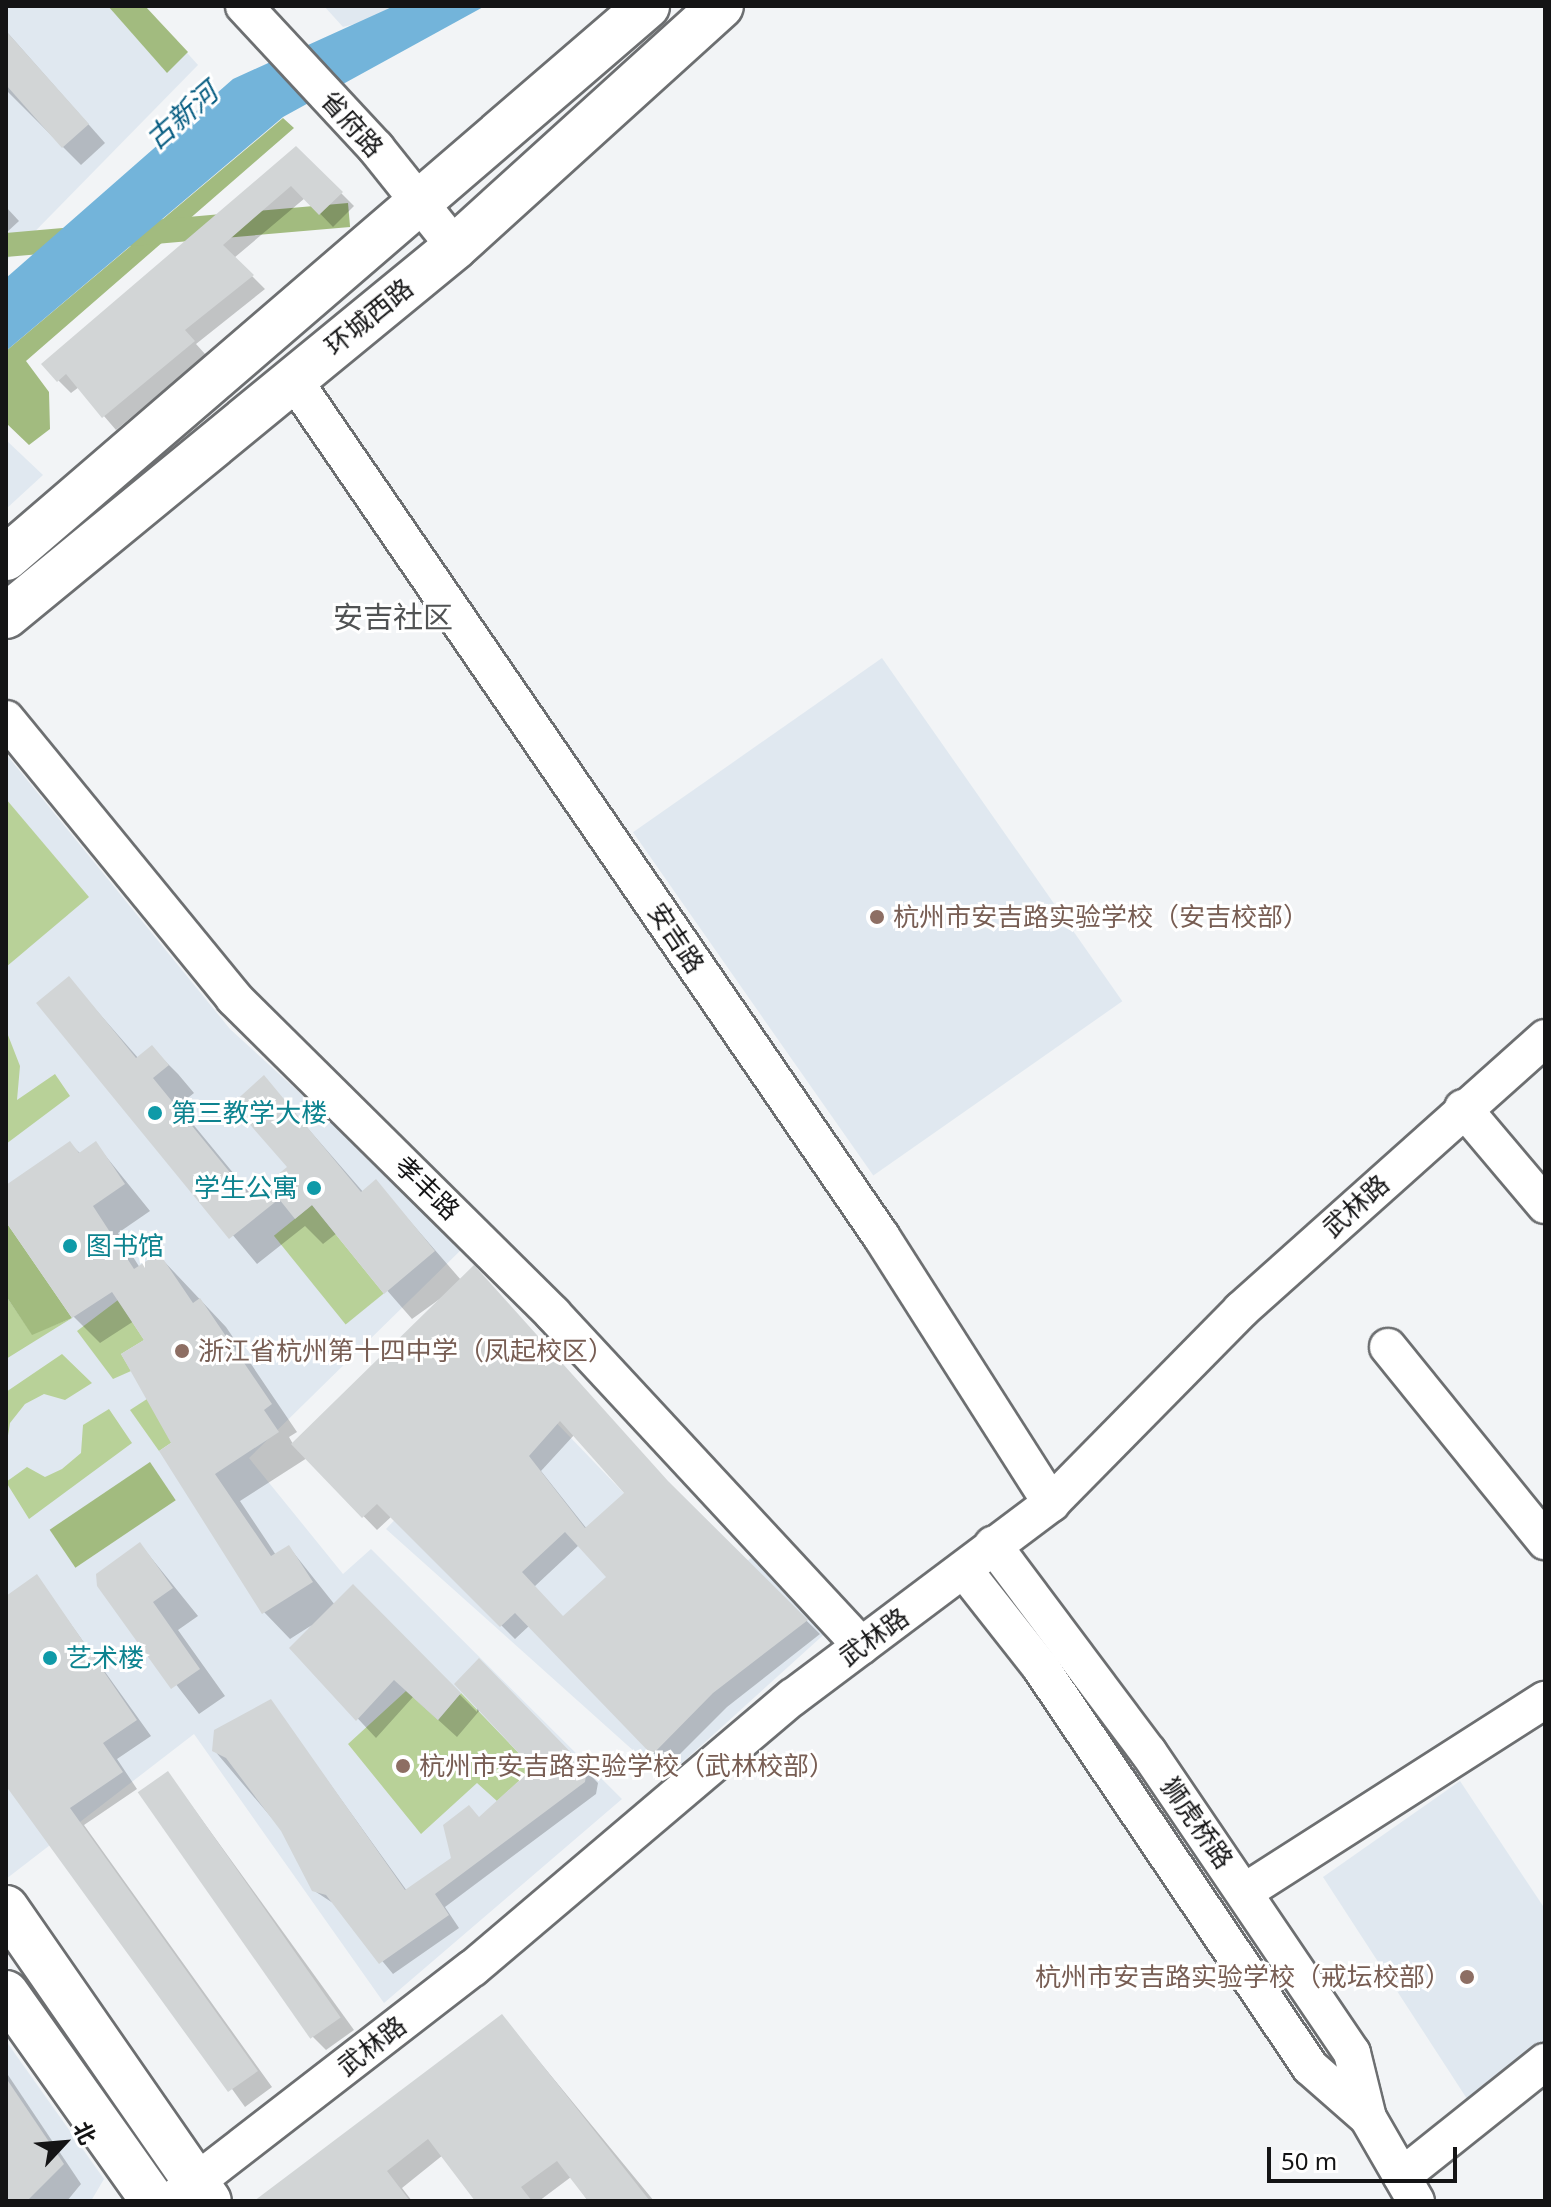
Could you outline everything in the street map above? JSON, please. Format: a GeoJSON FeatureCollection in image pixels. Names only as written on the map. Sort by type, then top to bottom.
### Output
{"type":"FeatureCollection","features":[{"type":"Feature","properties":{"kind":"main road","name":"环城西路"},"geometry":{"type":"LineString","coordinates":[[11,544],[420,205],[647,6]]}},
{"type":"Feature","properties":{"kind":"main road","name":"环城西路"},"geometry":{"type":"LineString","coordinates":[[6,616],[455,247],[721,6]]}},
{"type":"Feature","properties":{"kind":"main road"},"geometry":{"type":"LineString","coordinates":[[6,1908],[193,2194]]}},
{"type":"Feature","properties":{"kind":"main road"},"geometry":{"type":"LineString","coordinates":[[6,1993],[153,2201]]}},
{"type":"Feature","properties":{"kind":"street","name":"省府路"},"geometry":{"type":"LineString","coordinates":[[251,13],[376,148],[455,247]]}},
{"type":"Feature","properties":{"kind":"street","name":"安吉路"},"geometry":{"type":"LineString","coordinates":[[293,379],[881,1236],[1051,1503]]}},
{"type":"Feature","properties":{"kind":"street","name":"孝丰路"},"geometry":{"type":"LineString","coordinates":[[6,719],[234,998],[553,1314],[861,1646]]}},
{"type":"Feature","properties":{"kind":"street","name":"武林路"},"geometry":{"type":"LineString","coordinates":[[193,2194],[473,1968],[861,1646],[1051,1503],[1241,1310],[1463,1108],[1545,1038]]}},
{"type":"Feature","properties":{"kind":"street"},"geometry":{"type":"LineString","coordinates":[[1463,1108],[1545,1205]]}},
{"type":"Feature","properties":{"kind":"street"},"geometry":{"type":"LineString","coordinates":[[1388,1347],[1545,1541]]}},
{"type":"Feature","properties":{"kind":"street","name":"狮虎桥路"},"geometry":{"type":"LineString","coordinates":[[993,1545],[1246,1891],[1352,2053],[1368,2118],[1409,2188]]}},
{"type":"Feature","properties":{"kind":"street","name":"狮虎桥路"},"geometry":{"type":"LineString","coordinates":[[964,1570],[1041,1668],[1310,2067],[1368,2118]]}},
{"type":"Feature","properties":{"kind":"street"},"geometry":{"type":"LineString","coordinates":[[1246,1891],[1545,1700]]}},
{"type":"Feature","properties":{"kind":"street"},"geometry":{"type":"LineString","coordinates":[[1409,2188],[1545,2062]]}},
{"type":"Feature","properties":{"kind":"shaded area"},"geometry":{"type":"Polygon","coordinates":[[[6,6],[145,6],[198,65],[6,261],[6,6]]]}},
{"type":"Feature","properties":{"kind":"shaded area"},"geometry":{"type":"Polygon","coordinates":[[[324,6],[424,6],[343,27],[324,6]]]}},
{"type":"Feature","properties":{"kind":"shaded area"},"geometry":{"type":"Polygon","coordinates":[[[6,440],[43,475],[6,509],[6,440]]]}},
{"type":"Feature","properties":{"kind":"shaded area","name":"杭州市安吉路实验学校（安吉校部）"},"geometry":{"type":"Polygon","coordinates":[[[882,658],[1122,1001],[873,1176],[633,832],[882,658]]]}},
{"type":"Feature","properties":{"kind":"shaded area","name":"浙江省杭州第十四中学（凤起校区）"},"geometry":{"type":"Polygon","coordinates":[[[6,754],[230,1029],[466,1245],[249,1458],[343,1574],[371,1549],[622,1799],[384,2003],[194,1734],[6,1879],[6,754]]]}},
{"type":"Feature","properties":{"kind":"shaded area"},"geometry":{"type":"Polygon","coordinates":[[[522,1387],[715,1588],[758,1552],[830,1629],[671,1773],[655,1770],[386,1529],[522,1387]]]}},
{"type":"Feature","properties":{"kind":"shaded area","name":"杭州市安吉路实验学校（戒坛校部）"},"geometry":{"type":"Polygon","coordinates":[[[1460,1781],[1545,1909],[1545,2046],[1471,2105],[1323,1877],[1460,1781]]]}},
{"type":"Feature","properties":{"kind":"shaded area"},"geometry":{"type":"Polygon","coordinates":[[[6,2041],[104,2179],[91,2201],[6,2201],[6,2041]]]}},
{"type":"Feature","properties":{"kind":"green space"},"geometry":{"type":"Polygon","coordinates":[[[108,6],[145,6],[188,52],[167,73],[108,6]]]}},
{"type":"Feature","properties":{"kind":"green space"},"geometry":{"type":"Polygon","coordinates":[[[283,118],[294,128],[26,361],[49,392],[50,429],[29,445],[6,423],[6,351],[283,118]]]}},
{"type":"Feature","properties":{"kind":"green space"},"geometry":{"type":"Polygon","coordinates":[[[348,203],[350,227],[6,257],[6,233],[348,203]]]}},
{"type":"Feature","properties":{"kind":"green space"},"geometry":{"type":"Polygon","coordinates":[[[6,799],[89,897],[6,967],[6,799]]]}},
{"type":"Feature","properties":{"kind":"green space"},"geometry":{"type":"Polygon","coordinates":[[[6,1030],[20,1066],[17,1100],[55,1074],[70,1096],[6,1144],[6,1030]]]}},
{"type":"Feature","properties":{"kind":"green space"},"geometry":{"type":"Polygon","coordinates":[[[312,1205],[384,1294],[346,1324],[274,1236],[312,1205]]]}},
{"type":"Feature","properties":{"kind":"green space"},"geometry":{"type":"Polygon","coordinates":[[[6,1222],[72,1318],[32,1335],[6,1296],[6,1222]]]}},
{"type":"Feature","properties":{"kind":"green space"},"geometry":{"type":"Polygon","coordinates":[[[6,1296],[32,1334],[72,1318],[6,1359],[6,1296]]]}},
{"type":"Feature","properties":{"kind":"green space"},"geometry":{"type":"Polygon","coordinates":[[[118,1300],[144,1340],[121,1354],[131,1371],[113,1379],[77,1331],[118,1300]]]}},
{"type":"Feature","properties":{"kind":"green space"},"geometry":{"type":"Polygon","coordinates":[[[62,1354],[92,1383],[65,1400],[44,1394],[25,1404],[10,1423],[6,1448],[6,1392],[62,1354]]]}},
{"type":"Feature","properties":{"kind":"green space"},"geometry":{"type":"Polygon","coordinates":[[[147,1399],[187,1432],[159,1451],[130,1410],[147,1399]]]}},
{"type":"Feature","properties":{"kind":"green space"},"geometry":{"type":"Polygon","coordinates":[[[109,1409],[132,1443],[29,1519],[6,1482],[27,1467],[45,1477],[62,1469],[81,1453],[83,1425],[109,1409]]]}},
{"type":"Feature","properties":{"kind":"green space"},"geometry":{"type":"Polygon","coordinates":[[[150,1462],[176,1500],[75,1568],[50,1530],[150,1462]]]}},
{"type":"Feature","properties":{"kind":"green space"},"geometry":{"type":"Polygon","coordinates":[[[406,1691],[438,1720],[461,1693],[533,1768],[497,1801],[477,1783],[421,1834],[348,1744],[406,1691]]]}},
{"type":"Feature","properties":{"kind":"water"},"geometry":{"type":"Polygon","coordinates":[[[394,6],[485,6],[283,117],[6,351],[6,278],[233,79],[394,6]]]}},
{"type":"Feature","properties":{"kind":"building"},"geometry":{"type":"Polygon","coordinates":[[[6,31],[89,124],[62,148],[6,85],[6,31]]]}},
{"type":"Feature","properties":{"kind":"building"},"geometry":{"type":"Polygon","coordinates":[[[296,146],[343,192],[319,215],[291,186],[223,245],[254,275],[185,330],[195,341],[102,418],[66,374],[57,382],[41,364],[296,146]]]}},
{"type":"Feature","properties":{"kind":"building"},"geometry":{"type":"Polygon","coordinates":[[[69,976],[136,1058],[152,1045],[169,1065],[153,1078],[250,1197],[287,1167],[232,1104],[264,1075],[361,1192],[376,1179],[435,1251],[384,1294],[312,1205],[295,1219],[279,1199],[229,1239],[36,1003],[69,976]]]}},
{"type":"Feature","properties":{"kind":"building"},"geometry":{"type":"Polygon","coordinates":[[[70,1141],[79,1153],[96,1141],[125,1184],[93,1206],[134,1269],[159,1253],[193,1303],[200,1298],[272,1404],[264,1410],[279,1432],[215,1474],[271,1556],[289,1545],[313,1582],[262,1614],[159,1451],[171,1443],[121,1354],[144,1340],[112,1292],[72,1318],[6,1222],[6,1185],[70,1141]]]}},
{"type":"Feature","properties":{"kind":"building"},"geometry":{"type":"Polygon","coordinates":[[[474,1265],[668,1481],[808,1620],[713,1693],[652,1755],[515,1613],[500,1627],[377,1504],[362,1518],[291,1444],[474,1265]],[[560,1421],[529,1456],[585,1528],[624,1493],[560,1421]],[[565,1532],[522,1572],[563,1616],[606,1577],[565,1532]]]}},
{"type":"Feature","properties":{"kind":"building"},"geometry":{"type":"Polygon","coordinates":[[[140,1542],[173,1588],[153,1602],[200,1669],[171,1689],[97,1586],[96,1574],[140,1542]]]}},
{"type":"Feature","properties":{"kind":"building"},"geometry":{"type":"Polygon","coordinates":[[[37,1574],[137,1720],[103,1743],[123,1772],[70,1808],[258,2071],[228,2092],[6,1786],[6,1596],[37,1574]]]}},
{"type":"Feature","properties":{"kind":"building"},"geometry":{"type":"Polygon","coordinates":[[[353,1584],[461,1693],[438,1720],[394,1680],[356,1721],[289,1648],[353,1584]]]}},
{"type":"Feature","properties":{"kind":"building"},"geometry":{"type":"Polygon","coordinates":[[[479,1658],[587,1769],[585,1782],[435,1894],[449,1915],[379,1964],[326,1895],[312,1891],[281,1831],[226,1758],[212,1751],[214,1730],[271,1699],[405,1890],[451,1858],[443,1825],[469,1805],[479,1817],[533,1768],[454,1684],[479,1658]]]}},
{"type":"Feature","properties":{"kind":"building"},"geometry":{"type":"Polygon","coordinates":[[[168,1771],[341,2018],[310,2039],[138,1792],[168,1771]]]}},
{"type":"Feature","properties":{"kind":"building"},"geometry":{"type":"Polygon","coordinates":[[[502,2014],[650,2201],[588,2201],[557,2161],[521,2187],[532,2201],[475,2201],[428,2139],[387,2171],[410,2201],[254,2201],[502,2014]]]}},
{"type":"Feature","properties":{"kind":"building"},"geometry":{"type":"Polygon","coordinates":[[[6,2078],[64,2164],[27,2201],[6,2201],[6,2078]]]}},
{"type":"Feature","properties":{"kind":"place","name":"杭州市安吉路实验学校（安吉校部）"},"geometry":{"type":"Point","coordinates":[877,917]}},
{"type":"Feature","properties":{"kind":"place","name":"第三教学大楼"},"geometry":{"type":"Point","coordinates":[155,1113]}},
{"type":"Feature","properties":{"kind":"place","name":"学生公寓"},"geometry":{"type":"Point","coordinates":[314,1188]}},
{"type":"Feature","properties":{"kind":"place","name":"图书馆"},"geometry":{"type":"Point","coordinates":[70,1246]}},
{"type":"Feature","properties":{"kind":"place","name":"浙江省杭州第十四中学（凤起校区）"},"geometry":{"type":"Point","coordinates":[182,1351]}},
{"type":"Feature","properties":{"kind":"place","name":"艺术楼"},"geometry":{"type":"Point","coordinates":[50,1658]}},
{"type":"Feature","properties":{"kind":"place","name":"杭州市安吉路实验学校（武林校部）"},"geometry":{"type":"Point","coordinates":[403,1766]}},
{"type":"Feature","properties":{"kind":"place","name":"杭州市安吉路实验学校（戒坛校部）"},"geometry":{"type":"Point","coordinates":[1467,1977]}},
{"type":"Feature","properties":{"kind":"district","name":"安吉社区"},"geometry":{"type":"Point","coordinates":[393,617]}},
{"type":"Feature","properties":{"kind":"water label","name":"古新河"},"geometry":{"type":"Point","coordinates":[181,115]}}]}
